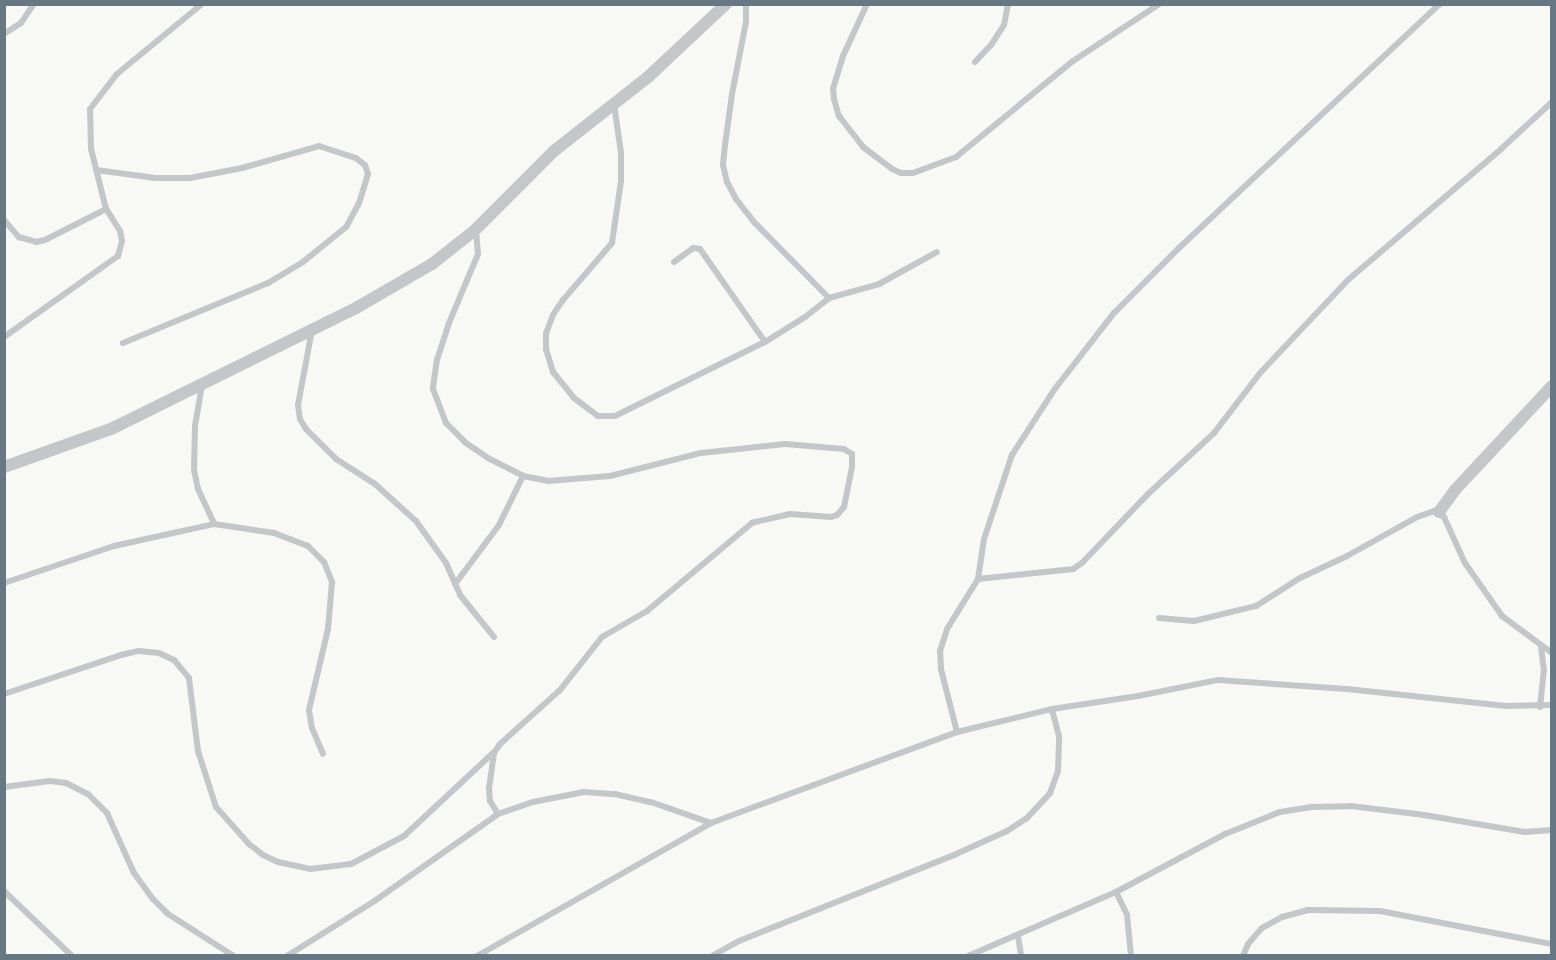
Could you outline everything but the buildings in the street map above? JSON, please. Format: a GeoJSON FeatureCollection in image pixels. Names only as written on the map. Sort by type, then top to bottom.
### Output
{"type":"FeatureCollection","features":[{"type":"Feature","properties":{"kind":"street"},"geometry":{"type":"LineString","coordinates":[[4,467],[111,429],[384,293],[453,250],[554,152],[648,76],[726,4]]}},
{"type":"Feature","properties":{"kind":"street"},"geometry":{"type":"LineString","coordinates":[[1439,512],[1455,490],[1551,386]]}},
{"type":"Feature","properties":{"kind":"lane"},"geometry":{"type":"LineString","coordinates":[[4,34],[21,23],[34,4]]}},
{"type":"Feature","properties":{"kind":"lane"},"geometry":{"type":"LineString","coordinates":[[4,337],[118,256],[122,241],[120,231],[106,209],[96,170],[88,122],[90,109],[96,98],[117,74],[202,4]]}},
{"type":"Feature","properties":{"kind":"lane"},"geometry":{"type":"LineString","coordinates":[[746,4],[746,22],[725,145],[723,165],[727,182],[736,199],[755,223],[829,298]]}},
{"type":"Feature","properties":{"kind":"lane"},"geometry":{"type":"LineString","coordinates":[[867,4],[843,56],[833,89],[834,99],[839,116],[863,147],[892,169],[901,173],[912,173],[956,157],[1073,61],[1159,4]]}},
{"type":"Feature","properties":{"kind":"lane"},"geometry":{"type":"LineString","coordinates":[[975,63],[1004,25],[1008,4]]}},
{"type":"Feature","properties":{"kind":"lane"},"geometry":{"type":"LineString","coordinates":[[957,732],[941,669],[940,651],[947,630],[978,579],[984,539],[1012,455],[1054,390],[1114,313],[1180,247],[1440,4]]}},
{"type":"Feature","properties":{"kind":"lane"},"geometry":{"type":"LineString","coordinates":[[978,579],[1073,569],[1082,563],[1148,494],[1214,433],[1260,373],[1349,279],[1501,150],[1551,102]]}},
{"type":"Feature","properties":{"kind":"lane"},"geometry":{"type":"LineString","coordinates":[[614,103],[621,153],[621,181],[612,243],[553,315],[546,333],[546,349],[553,372],[583,406],[598,416],[609,418],[765,342],[805,317],[829,298],[879,284],[937,252]]}},
{"type":"Feature","properties":{"kind":"lane"},"geometry":{"type":"LineString","coordinates":[[96,170],[155,178],[190,178],[242,168],[319,146],[356,158],[369,174],[359,202],[346,227],[303,262],[268,283],[123,343]]}},
{"type":"Feature","properties":{"kind":"lane"},"geometry":{"type":"LineString","coordinates":[[4,220],[19,237],[36,242],[45,240],[106,209]]}},
{"type":"Feature","properties":{"kind":"lane"},"geometry":{"type":"LineString","coordinates":[[4,694],[139,651],[159,653],[174,660],[189,678],[198,751],[216,807],[249,844],[263,855],[278,862],[310,869],[351,864],[404,836],[560,690],[602,636],[647,611],[752,523],[790,514],[831,517],[837,515],[844,507],[853,459],[844,449],[785,444],[701,453],[609,476],[548,481],[523,476],[490,459],[459,436],[446,423],[433,389],[435,368],[449,323],[478,254],[475,230]]}},
{"type":"Feature","properties":{"kind":"lane"},"geometry":{"type":"LineString","coordinates":[[674,262],[693,248],[700,249],[765,342]]}},
{"type":"Feature","properties":{"kind":"lane"},"geometry":{"type":"LineString","coordinates":[[312,330],[298,405],[300,419],[312,437],[336,459],[375,484],[416,521],[432,541],[466,605],[494,637]]}},
{"type":"Feature","properties":{"kind":"lane"},"geometry":{"type":"LineString","coordinates":[[202,384],[195,426],[194,470],[198,489],[214,524]]}},
{"type":"Feature","properties":{"kind":"lane"},"geometry":{"type":"LineString","coordinates":[[455,584],[499,525],[523,476]]}},
{"type":"Feature","properties":{"kind":"lane"},"geometry":{"type":"LineString","coordinates":[[1159,618],[1194,621],[1256,606],[1300,578],[1347,556],[1417,517],[1428,512],[1439,512],[1450,527],[1455,543],[1477,584],[1502,616],[1551,653]]}},
{"type":"Feature","properties":{"kind":"lane"},"geometry":{"type":"LineString","coordinates":[[4,583],[114,546],[214,524],[274,533],[294,539],[316,553],[330,573],[333,597],[309,710],[312,728],[323,754]]}},
{"type":"Feature","properties":{"kind":"lane"},"geometry":{"type":"LineString","coordinates":[[1540,707],[1544,670],[1541,647]]}},
{"type":"Feature","properties":{"kind":"lane"},"geometry":{"type":"LineString","coordinates":[[477,956],[711,823],[957,732],[1052,709],[1138,696],[1218,680],[1293,684],[1506,706],[1551,705]]}},
{"type":"Feature","properties":{"kind":"lane"},"geometry":{"type":"LineString","coordinates":[[712,956],[739,941],[956,854],[1007,831],[1027,818],[1050,793],[1058,771],[1059,736],[1052,709]]}},
{"type":"Feature","properties":{"kind":"lane"},"geometry":{"type":"LineString","coordinates":[[494,753],[489,788],[490,801],[498,814]]}},
{"type":"Feature","properties":{"kind":"lane"},"geometry":{"type":"LineString","coordinates":[[4,787],[50,781],[66,783],[82,790],[107,813],[134,873],[153,899],[168,914],[234,956]]}},
{"type":"Feature","properties":{"kind":"lane"},"geometry":{"type":"LineString","coordinates":[[287,956],[373,902],[498,814],[533,802],[584,792],[615,794],[651,802],[711,823]]}},
{"type":"Feature","properties":{"kind":"lane"},"geometry":{"type":"LineString","coordinates":[[968,956],[1116,892],[1233,830],[1258,819],[1290,810],[1351,806],[1424,815],[1525,832],[1551,830]]}},
{"type":"Feature","properties":{"kind":"lane"},"geometry":{"type":"LineString","coordinates":[[4,891],[72,956]]}},
{"type":"Feature","properties":{"kind":"lane"},"geometry":{"type":"LineString","coordinates":[[1116,892],[1127,915],[1131,956]]}},
{"type":"Feature","properties":{"kind":"lane"},"geometry":{"type":"LineString","coordinates":[[1243,956],[1248,944],[1262,928],[1282,916],[1308,910],[1380,911],[1551,944]]}},
{"type":"Feature","properties":{"kind":"lane"},"geometry":{"type":"LineString","coordinates":[[1018,936],[1021,956]]}}]}
